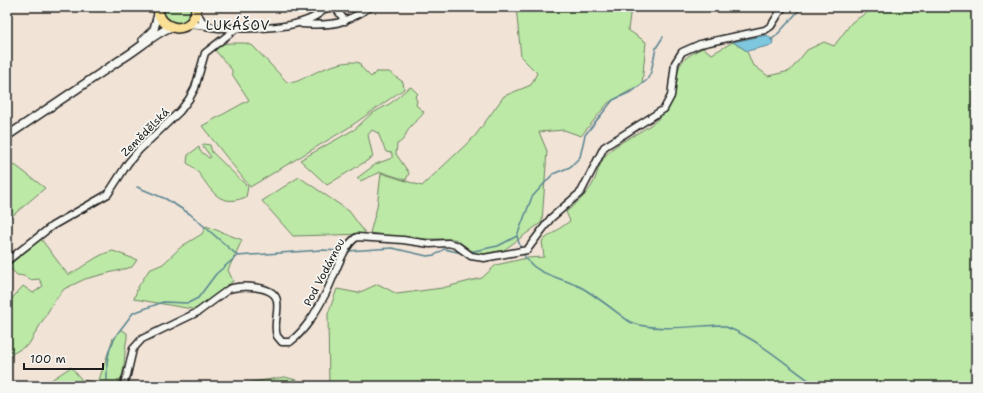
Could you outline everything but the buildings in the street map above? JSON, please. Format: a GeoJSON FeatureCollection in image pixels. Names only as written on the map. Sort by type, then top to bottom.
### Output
{"type":"FeatureCollection","features":[{"type":"Feature","properties":{"kind":"main road"},"geometry":{"type":"LineString","coordinates":[[158,9],[164,23],[172,27],[186,26],[193,20],[196,9]]}},
{"type":"Feature","properties":{"kind":"street"},"geometry":{"type":"LineString","coordinates":[[298,24],[313,18],[326,7]]}},
{"type":"Feature","properties":{"kind":"street"},"geometry":{"type":"LineString","coordinates":[[335,7],[345,21]]}},
{"type":"Feature","properties":{"kind":"street"},"geometry":{"type":"LineString","coordinates":[[186,26],[194,25],[238,28],[298,24],[340,24],[370,7]]}},
{"type":"Feature","properties":{"kind":"street","name":"Pod Vodárnou"},"geometry":{"type":"LineString","coordinates":[[123,386],[128,375],[133,350],[142,339],[198,312],[229,289],[234,287],[241,286],[256,288],[272,294],[277,302],[275,323],[277,336],[282,342],[290,342],[300,333],[311,318],[326,293],[347,247],[352,240],[357,237],[403,240],[430,244],[448,243],[456,245],[472,256],[484,258],[522,252],[534,243],[550,218],[581,192],[604,147],[664,109],[671,96],[675,63],[682,52],[700,44],[765,30],[771,26],[783,7]]}},
{"type":"Feature","properties":{"kind":"street"},"geometry":{"type":"LineString","coordinates":[[120,60],[150,35],[156,26],[158,9]]}},
{"type":"Feature","properties":{"kind":"street"},"geometry":{"type":"LineString","coordinates":[[196,9],[202,21],[211,27]]}},
{"type":"Feature","properties":{"kind":"street"},"geometry":{"type":"LineString","coordinates":[[7,136],[134,52],[162,31],[172,27]]}},
{"type":"Feature","properties":{"kind":"street","name":"Zemědělská"},"geometry":{"type":"LineString","coordinates":[[7,261],[52,226],[108,194],[128,163],[139,150],[180,111],[189,99],[195,88],[205,53],[238,28]]}},
{"type":"Feature","properties":{"kind":"green space"},"geometry":{"type":"Polygon","coordinates":[[[162,7],[192,7],[187,19],[174,24],[164,17],[162,7]]]}},
{"type":"Feature","properties":{"kind":"green space"},"geometry":{"type":"Polygon","coordinates":[[[516,7],[631,7],[628,30],[646,42],[642,84],[608,103],[581,136],[564,130],[539,132],[547,151],[542,222],[504,250],[478,255],[455,239],[409,239],[370,233],[377,207],[381,173],[422,186],[475,136],[504,96],[531,85],[537,73],[521,57],[516,7]]]}},
{"type":"Feature","properties":{"kind":"green space"},"geometry":{"type":"Polygon","coordinates":[[[709,7],[769,7],[766,10],[709,7]]]}},
{"type":"Feature","properties":{"kind":"green space"},"geometry":{"type":"Polygon","coordinates":[[[876,7],[976,7],[976,386],[329,386],[328,314],[337,289],[358,293],[378,284],[397,294],[442,288],[482,278],[496,265],[527,258],[544,257],[542,241],[570,221],[566,212],[583,197],[592,186],[603,158],[607,153],[619,144],[644,130],[659,119],[665,112],[674,94],[680,66],[691,54],[703,48],[712,54],[733,42],[747,51],[752,64],[768,76],[790,71],[807,50],[824,42],[834,46],[852,22],[876,7]]]}},
{"type":"Feature","properties":{"kind":"green space"},"geometry":{"type":"Polygon","coordinates":[[[245,43],[253,46],[287,82],[298,81],[334,65],[354,62],[360,63],[361,67],[371,77],[376,72],[389,72],[403,82],[404,89],[348,128],[250,187],[202,126],[249,100],[232,74],[232,70],[214,49],[223,44],[245,43]]]}},
{"type":"Feature","properties":{"kind":"green space"},"geometry":{"type":"Polygon","coordinates":[[[411,87],[418,94],[415,97],[417,101],[416,105],[424,112],[411,126],[402,141],[397,144],[396,154],[409,173],[406,180],[381,172],[360,181],[357,178],[376,164],[392,158],[392,153],[386,152],[378,133],[372,130],[368,135],[373,157],[327,185],[300,160],[355,129],[371,114],[391,103],[411,87]]]}},
{"type":"Feature","properties":{"kind":"green space"},"geometry":{"type":"Polygon","coordinates":[[[202,145],[210,145],[212,152],[248,187],[246,197],[234,200],[225,200],[217,196],[200,175],[187,163],[188,155],[199,147],[200,151],[209,158],[211,157],[202,145]]]}},
{"type":"Feature","properties":{"kind":"green space"},"geometry":{"type":"Polygon","coordinates":[[[15,165],[45,188],[11,217],[7,212],[7,169],[15,165]]]}},
{"type":"Feature","properties":{"kind":"green space"},"geometry":{"type":"Polygon","coordinates":[[[299,177],[349,211],[366,234],[293,236],[262,201],[299,177]]]}},
{"type":"Feature","properties":{"kind":"green space"},"geometry":{"type":"Polygon","coordinates":[[[206,226],[242,240],[228,270],[233,281],[198,310],[134,299],[138,287],[149,270],[163,264],[182,246],[202,234],[206,226]]]}},
{"type":"Feature","properties":{"kind":"green space"},"geometry":{"type":"Polygon","coordinates":[[[41,239],[68,275],[101,255],[113,251],[137,260],[132,267],[85,279],[64,289],[53,303],[29,344],[7,357],[7,304],[23,286],[33,293],[43,286],[39,279],[30,280],[24,276],[17,275],[8,266],[41,239]]]}},
{"type":"Feature","properties":{"kind":"green space"},"geometry":{"type":"Polygon","coordinates":[[[122,330],[127,333],[127,338],[124,369],[117,386],[86,386],[83,380],[98,383],[113,338],[122,330]]]}},
{"type":"Feature","properties":{"kind":"green space"},"geometry":{"type":"Polygon","coordinates":[[[71,367],[81,379],[83,386],[42,386],[71,367]]]}},
{"type":"Feature","properties":{"kind":"green space"},"geometry":{"type":"Polygon","coordinates":[[[285,377],[296,380],[306,386],[243,386],[246,383],[285,377]]]}},
{"type":"Feature","properties":{"kind":"water"},"geometry":{"type":"Polygon","coordinates":[[[767,35],[773,40],[772,45],[747,51],[733,42],[767,35]]]}},
{"type":"Feature","properties":{"kind":"waterway"},"geometry":{"type":"LineString","coordinates":[[771,40],[802,7]]}},
{"type":"Feature","properties":{"kind":"waterway"},"geometry":{"type":"LineString","coordinates":[[469,252],[498,246],[517,236],[532,197],[553,174],[570,167],[580,157],[585,135],[613,100],[633,91],[647,80],[651,72],[656,48],[663,37]]}},
{"type":"Feature","properties":{"kind":"waterway"},"geometry":{"type":"LineString","coordinates":[[137,187],[166,199],[190,214],[237,255]]}},
{"type":"Feature","properties":{"kind":"waterway"},"geometry":{"type":"LineString","coordinates":[[517,236],[521,250]]}},
{"type":"Feature","properties":{"kind":"waterway"},"geometry":{"type":"LineString","coordinates":[[348,251],[392,248],[427,256],[435,255],[444,249],[462,253]]}},
{"type":"Feature","properties":{"kind":"waterway"},"geometry":{"type":"LineString","coordinates":[[107,380],[107,362],[110,348],[117,334],[133,313],[163,302],[188,303],[198,298],[216,274],[237,256],[321,250],[342,251]]}},
{"type":"Feature","properties":{"kind":"waterway"},"geometry":{"type":"LineString","coordinates":[[523,253],[534,267],[550,276],[584,289],[630,322],[650,327],[662,328],[719,325],[731,329],[770,351],[817,386]]}},
{"type":"Feature","properties":{"kind":"district","name":"LUKÁŠOV"},"geometry":{"type":"Point","coordinates":[238,25]}}]}
